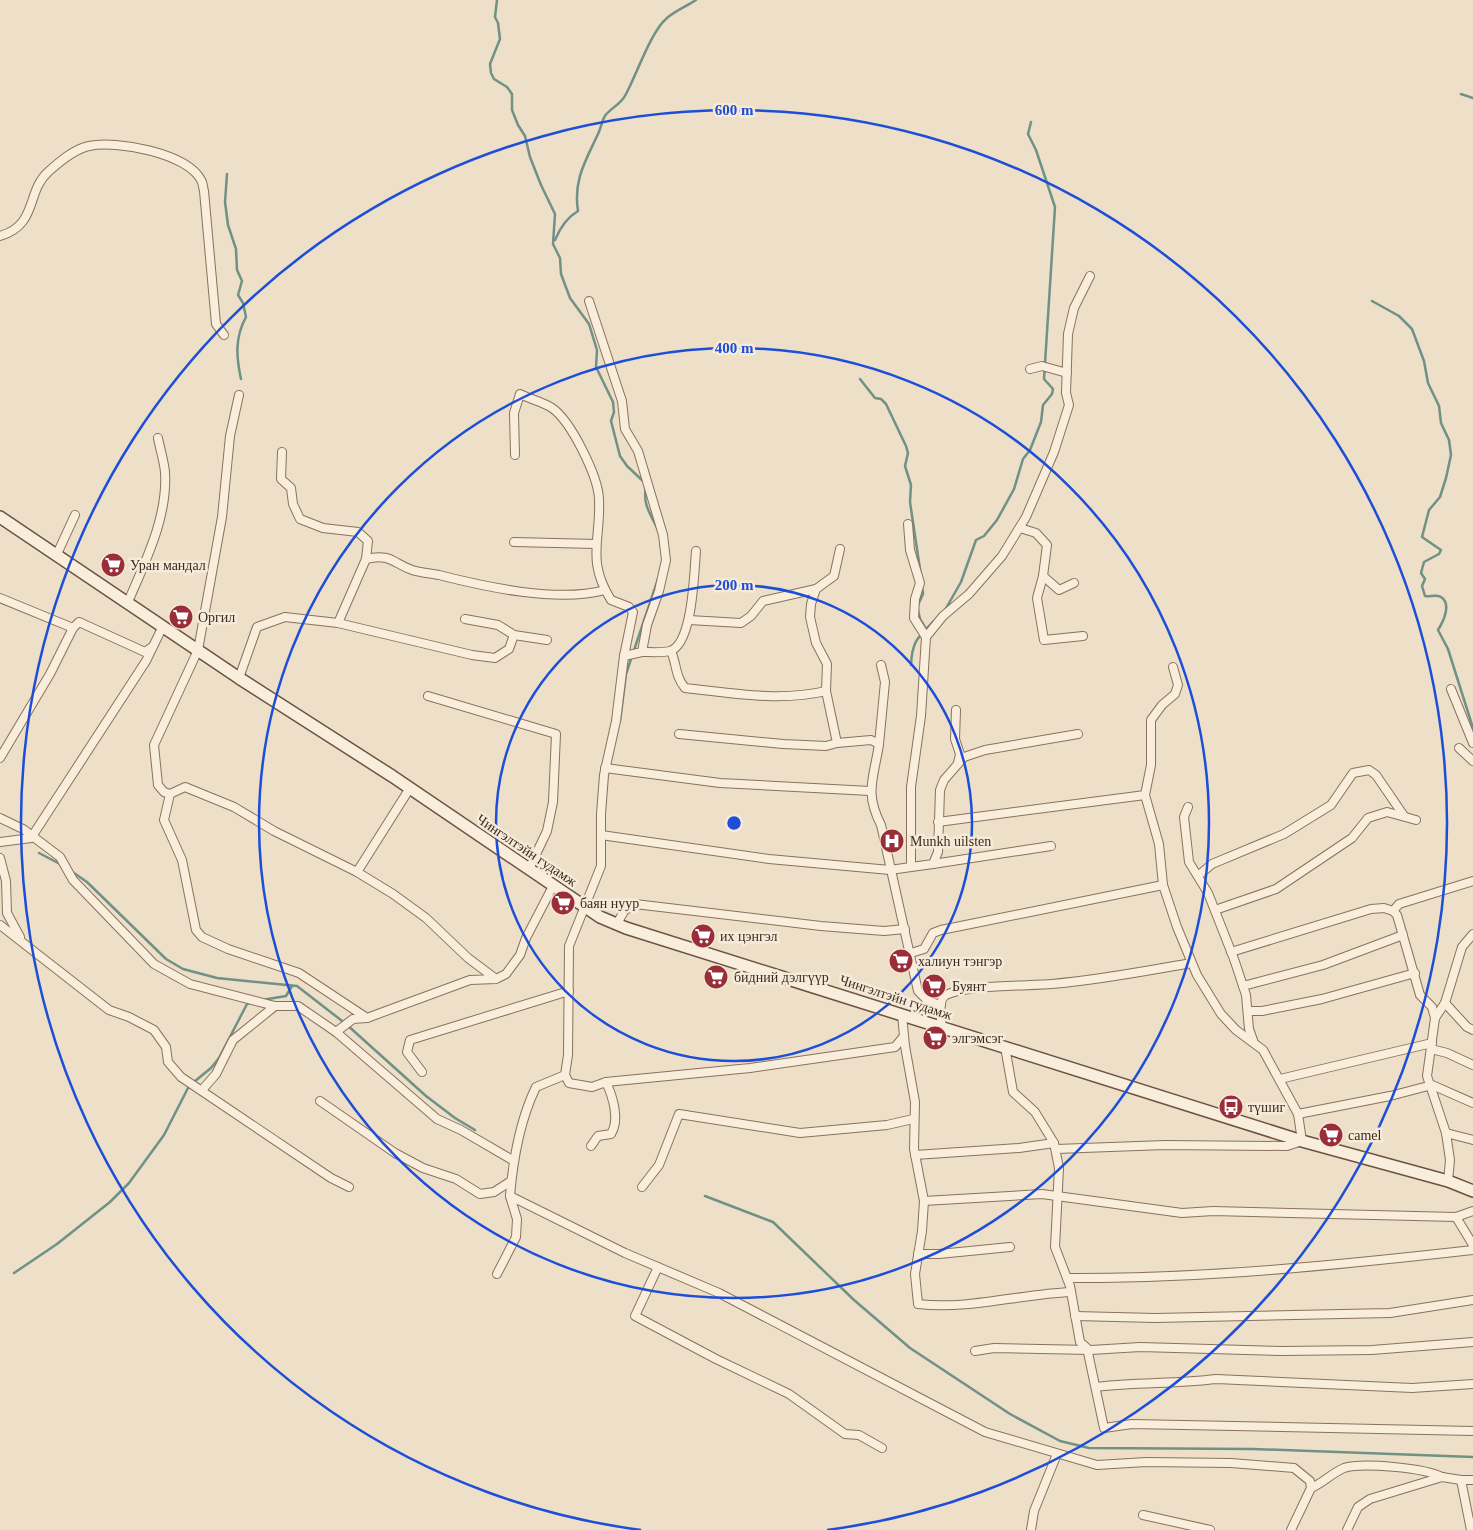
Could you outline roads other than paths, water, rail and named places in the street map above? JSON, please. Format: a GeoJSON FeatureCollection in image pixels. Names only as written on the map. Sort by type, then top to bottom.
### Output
{"type":"FeatureCollection","features":[{"type":"Feature","properties":{"kind":"main road","name":"Чингэлтэйн гудамж"},"geometry":{"type":"LineString","coordinates":[[0,517],[239,678],[410,788],[553,886],[617,924],[1302,1141],[1448,1181],[1473,1191]]}},
{"type":"Feature","properties":{"kind":"street"},"geometry":{"type":"LineString","coordinates":[[0,236],[14,232],[33,204],[35,194],[46,174],[67,157],[87,146],[102,144],[145,148],[180,162],[201,179],[204,191],[216,324],[224,334]]}},
{"type":"Feature","properties":{"kind":"street"},"geometry":{"type":"LineString","coordinates":[[911,867],[911,787],[921,716],[926,637],[943,616],[969,594],[1002,556],[1026,517],[1054,452],[1069,405],[1066,393],[1068,334],[1074,308],[1090,276]]}},
{"type":"Feature","properties":{"kind":"street"},"geometry":{"type":"LineString","coordinates":[[589,301],[622,401],[625,429],[638,451],[663,535],[666,560],[647,625],[642,652]]}},
{"type":"Feature","properties":{"kind":"street"},"geometry":{"type":"LineString","coordinates":[[1030,369],[1042,366],[1067,373]]}},
{"type":"Feature","properties":{"kind":"street"},"geometry":{"type":"LineString","coordinates":[[515,456],[514,413],[520,394],[553,409],[577,438],[596,483],[599,499],[596,544],[597,570],[611,600],[629,607],[632,612],[624,656],[616,721],[605,768],[601,866],[569,946],[565,1075],[569,1083],[592,1087],[606,1082],[750,1068],[895,1046],[904,1036]]}},
{"type":"Feature","properties":{"kind":"street"},"geometry":{"type":"LineString","coordinates":[[238,395],[230,436],[222,517],[198,650],[154,746],[158,785],[164,792],[170,794],[185,787],[234,807],[274,831],[357,872],[426,918],[468,958],[496,979]]}},
{"type":"Feature","properties":{"kind":"street"},"geometry":{"type":"LineString","coordinates":[[128,602],[149,552],[164,503],[165,472],[158,438]]}},
{"type":"Feature","properties":{"kind":"street"},"geometry":{"type":"LineString","coordinates":[[282,452],[281,479],[291,488],[293,504],[300,520],[323,528],[358,532],[368,541],[366,559],[338,623]]}},
{"type":"Feature","properties":{"kind":"street"},"geometry":{"type":"LineString","coordinates":[[57,554],[75,515]]}},
{"type":"Feature","properties":{"kind":"street"},"geometry":{"type":"LineString","coordinates":[[908,524],[910,550],[920,583],[915,599],[914,618],[926,637]]}},
{"type":"Feature","properties":{"kind":"street"},"geometry":{"type":"LineString","coordinates":[[1020,528],[1036,533],[1047,545],[1043,576],[1037,598],[1044,640],[1083,636]]}},
{"type":"Feature","properties":{"kind":"street"},"geometry":{"type":"LineString","coordinates":[[514,542],[596,544]]}},
{"type":"Feature","properties":{"kind":"street"},"geometry":{"type":"LineString","coordinates":[[689,620],[741,624],[751,616],[763,601],[816,589],[834,576],[840,549]]}},
{"type":"Feature","properties":{"kind":"street"},"geometry":{"type":"LineString","coordinates":[[624,656],[642,652],[671,651],[679,644],[689,620],[696,551]]}},
{"type":"Feature","properties":{"kind":"street"},"geometry":{"type":"LineString","coordinates":[[366,559],[378,556],[400,562],[411,570],[474,585],[547,594],[588,595],[605,590]]}},
{"type":"Feature","properties":{"kind":"street"},"geometry":{"type":"LineString","coordinates":[[1043,576],[1059,590],[1074,584]]}},
{"type":"Feature","properties":{"kind":"street"},"geometry":{"type":"LineString","coordinates":[[816,589],[811,604],[810,618],[816,644],[827,664],[826,690],[837,743]]}},
{"type":"Feature","properties":{"kind":"street"},"geometry":{"type":"LineString","coordinates":[[0,598],[73,628]]}},
{"type":"Feature","properties":{"kind":"street"},"geometry":{"type":"LineString","coordinates":[[239,678],[258,627],[284,617],[338,623],[472,656],[495,658],[509,649],[514,635]]}},
{"type":"Feature","properties":{"kind":"street"},"geometry":{"type":"LineString","coordinates":[[465,619],[498,625],[514,635],[547,640]]}},
{"type":"Feature","properties":{"kind":"street"},"geometry":{"type":"LineString","coordinates":[[0,758],[50,674],[73,628],[79,622],[145,652],[154,646]]}},
{"type":"Feature","properties":{"kind":"street"},"geometry":{"type":"LineString","coordinates":[[31,838],[154,646],[163,626]]}},
{"type":"Feature","properties":{"kind":"street"},"geometry":{"type":"LineString","coordinates":[[671,651],[676,662],[677,678],[685,688],[747,695],[806,696],[826,690]]}},
{"type":"Feature","properties":{"kind":"street"},"geometry":{"type":"LineString","coordinates":[[881,665],[886,682],[880,744],[870,791],[873,810],[883,833],[918,991],[928,1001],[941,1005]]}},
{"type":"Feature","properties":{"kind":"street"},"geometry":{"type":"LineString","coordinates":[[915,1155],[1055,1146],[1287,1146],[1302,1141],[1298,1114],[1263,1050],[1253,1040],[1236,1030],[1221,1014],[1192,963],[1163,886],[1159,844],[1145,795],[1151,766],[1151,720],[1162,705],[1175,694],[1178,685],[1173,667]]}},
{"type":"Feature","properties":{"kind":"street"},"geometry":{"type":"LineString","coordinates":[[1451,690],[1473,743]]}},
{"type":"Feature","properties":{"kind":"street"},"geometry":{"type":"LineString","coordinates":[[428,696],[556,734],[554,802],[547,830],[529,869]]}},
{"type":"Feature","properties":{"kind":"street"},"geometry":{"type":"LineString","coordinates":[[956,710],[955,739],[960,754],[958,763]]}},
{"type":"Feature","properties":{"kind":"street"},"geometry":{"type":"LineString","coordinates":[[679,734],[792,745],[826,746],[837,743],[871,740],[880,744]]}},
{"type":"Feature","properties":{"kind":"street"},"geometry":{"type":"LineString","coordinates":[[933,864],[938,852],[940,790],[944,780],[964,757],[985,750],[1078,734]]}},
{"type":"Feature","properties":{"kind":"street"},"geometry":{"type":"LineString","coordinates":[[1459,748],[1473,761]]}},
{"type":"Feature","properties":{"kind":"street"},"geometry":{"type":"LineString","coordinates":[[605,768],[720,783],[870,791]]}},
{"type":"Feature","properties":{"kind":"street"},"geometry":{"type":"LineString","coordinates":[[1199,875],[1212,864],[1284,834],[1331,805],[1353,773],[1369,770],[1376,775],[1404,816]]}},
{"type":"Feature","properties":{"kind":"street"},"geometry":{"type":"LineString","coordinates":[[357,872],[410,788]]}},
{"type":"Feature","properties":{"kind":"street"},"geometry":{"type":"LineString","coordinates":[[170,794],[164,820],[182,860],[196,930],[202,937],[228,949],[299,973],[366,1018]]}},
{"type":"Feature","properties":{"kind":"street"},"geometry":{"type":"LineString","coordinates":[[938,822],[1145,795]]}},
{"type":"Feature","properties":{"kind":"street"},"geometry":{"type":"LineString","coordinates":[[1188,807],[1184,817],[1189,862],[1199,875],[1231,952],[1243,986],[1249,1011],[1248,1029],[1253,1040]]}},
{"type":"Feature","properties":{"kind":"street"},"geometry":{"type":"LineString","coordinates":[[1215,910],[1276,889],[1352,838],[1368,818],[1386,812],[1416,820]]}},
{"type":"Feature","properties":{"kind":"street"},"geometry":{"type":"LineString","coordinates":[[0,818],[23,829],[31,838],[60,857],[73,880],[154,964],[190,984],[275,1006],[298,1006],[336,1032],[437,1119],[514,1161]]}},
{"type":"Feature","properties":{"kind":"street"},"geometry":{"type":"LineString","coordinates":[[601,835],[769,859],[890,870],[1051,846]]}},
{"type":"Feature","properties":{"kind":"street"},"geometry":{"type":"LineString","coordinates":[[0,842],[31,838]]}},
{"type":"Feature","properties":{"kind":"street"},"geometry":{"type":"LineString","coordinates":[[0,858],[6,881],[7,913],[21,940]]}},
{"type":"Feature","properties":{"kind":"street"},"geometry":{"type":"LineString","coordinates":[[1231,952],[1370,909],[1393,910],[1399,904],[1473,881]]}},
{"type":"Feature","properties":{"kind":"street"},"geometry":{"type":"LineString","coordinates":[[336,1032],[353,1018],[366,1018],[470,980],[496,979],[506,974],[520,955],[526,938],[553,886]]}},
{"type":"Feature","properties":{"kind":"street"},"geometry":{"type":"LineString","coordinates":[[911,953],[924,948],[933,932],[1163,886]]}},
{"type":"Feature","properties":{"kind":"street"},"geometry":{"type":"LineString","coordinates":[[617,924],[624,911],[635,904],[821,926],[884,931],[905,929]]}},
{"type":"Feature","properties":{"kind":"street"},"geometry":{"type":"LineString","coordinates":[[1393,910],[1404,935],[1420,995],[1432,1007],[1435,1018],[1427,1076],[1432,1085],[1446,1133],[1450,1160],[1448,1181]]}},
{"type":"Feature","properties":{"kind":"street"},"geometry":{"type":"LineString","coordinates":[[0,925],[109,1010],[129,1017],[154,1030],[166,1047],[168,1062],[181,1076],[330,1178],[348,1187]]}},
{"type":"Feature","properties":{"kind":"street"},"geometry":{"type":"LineString","coordinates":[[1435,1018],[1445,1003],[1462,947],[1473,934]]}},
{"type":"Feature","properties":{"kind":"street"},"geometry":{"type":"LineString","coordinates":[[1243,986],[1323,965],[1404,935]]}},
{"type":"Feature","properties":{"kind":"street"},"geometry":{"type":"LineString","coordinates":[[942,1027],[941,1005],[944,996],[977,989],[1054,984],[1192,963]]}},
{"type":"Feature","properties":{"kind":"street"},"geometry":{"type":"LineString","coordinates":[[1249,1011],[1262,1011],[1322,999],[1415,973]]}},
{"type":"Feature","properties":{"kind":"street"},"geometry":{"type":"LineString","coordinates":[[422,1072],[407,1052],[410,1040],[569,991]]}},
{"type":"Feature","properties":{"kind":"street"},"geometry":{"type":"LineString","coordinates":[[1445,1003],[1467,1027],[1473,1030]]}},
{"type":"Feature","properties":{"kind":"street"},"geometry":{"type":"LineString","coordinates":[[202,1090],[216,1074],[234,1040],[275,1006]]}},
{"type":"Feature","properties":{"kind":"street"},"geometry":{"type":"LineString","coordinates":[[902,1015],[915,1102],[913,1119],[915,1155],[924,1201],[922,1231],[915,1274],[918,1304],[937,1306],[978,1303],[1071,1292]]}},
{"type":"Feature","properties":{"kind":"street"},"geometry":{"type":"LineString","coordinates":[[1280,1079],[1431,1046],[1473,1065]]}},
{"type":"Feature","properties":{"kind":"street"},"geometry":{"type":"LineString","coordinates":[[1005,1047],[1013,1092],[1034,1112],[1055,1146],[1059,1168],[1055,1247],[1071,1292],[1080,1342],[1087,1348],[1091,1350],[1140,1347],[1282,1351],[1372,1350],[1473,1342]]}},
{"type":"Feature","properties":{"kind":"street"},"geometry":{"type":"LineString","coordinates":[[497,1274],[516,1237],[517,1219],[510,1196],[511,1181],[528,1102],[536,1087],[565,1075]]}},
{"type":"Feature","properties":{"kind":"street"},"geometry":{"type":"LineString","coordinates":[[591,1146],[598,1136],[611,1134],[615,1128],[611,1093],[606,1082]]}},
{"type":"Feature","properties":{"kind":"street"},"geometry":{"type":"LineString","coordinates":[[1298,1114],[1390,1096],[1432,1085],[1473,1102]]}},
{"type":"Feature","properties":{"kind":"street"},"geometry":{"type":"LineString","coordinates":[[320,1101],[395,1153],[423,1168],[456,1179],[480,1194],[494,1192],[511,1181]]}},
{"type":"Feature","properties":{"kind":"street"},"geometry":{"type":"LineString","coordinates":[[642,1187],[659,1165],[679,1114],[800,1133],[887,1125],[913,1119]]}},
{"type":"Feature","properties":{"kind":"street"},"geometry":{"type":"LineString","coordinates":[[1446,1133],[1473,1140]]}},
{"type":"Feature","properties":{"kind":"street"},"geometry":{"type":"LineString","coordinates":[[924,1201],[1058,1195],[1182,1213],[1231,1211],[1456,1217],[1473,1211]]}},
{"type":"Feature","properties":{"kind":"street"},"geometry":{"type":"LineString","coordinates":[[510,1196],[658,1267],[719,1293],[984,1432],[1096,1465],[1146,1462],[1231,1463],[1294,1468],[1310,1481],[1311,1488],[1291,1530]]}},
{"type":"Feature","properties":{"kind":"street"},"geometry":{"type":"LineString","coordinates":[[1456,1217],[1473,1245]]}},
{"type":"Feature","properties":{"kind":"street"},"geometry":{"type":"LineString","coordinates":[[918,1254],[939,1254],[1010,1247]]}},
{"type":"Feature","properties":{"kind":"street"},"geometry":{"type":"LineString","coordinates":[[1067,1278],[1206,1274],[1343,1264],[1473,1250]]}},
{"type":"Feature","properties":{"kind":"street"},"geometry":{"type":"LineString","coordinates":[[658,1267],[635,1316],[716,1359],[790,1394],[844,1434],[859,1435],[882,1448]]}},
{"type":"Feature","properties":{"kind":"street"},"geometry":{"type":"LineString","coordinates":[[1075,1316],[1155,1318],[1390,1313],[1473,1300]]}},
{"type":"Feature","properties":{"kind":"street"},"geometry":{"type":"LineString","coordinates":[[975,1351],[994,1348],[1057,1350],[1087,1348]]}},
{"type":"Feature","properties":{"kind":"street"},"geometry":{"type":"LineString","coordinates":[[1087,1348],[1104,1428],[1132,1424],[1473,1431]]}},
{"type":"Feature","properties":{"kind":"street"},"geometry":{"type":"LineString","coordinates":[[1096,1387],[1130,1383],[1192,1382],[1216,1379],[1412,1388],[1473,1384]]}},
{"type":"Feature","properties":{"kind":"street"},"geometry":{"type":"LineString","coordinates":[[1031,1530],[1034,1511],[1057,1454]]}},
{"type":"Feature","properties":{"kind":"street"},"geometry":{"type":"LineString","coordinates":[[1311,1488],[1325,1481],[1338,1471],[1351,1467],[1412,1468],[1430,1471],[1442,1477],[1473,1480]]}},
{"type":"Feature","properties":{"kind":"street"},"geometry":{"type":"LineString","coordinates":[[1347,1530],[1358,1507],[1370,1499],[1442,1477]]}},
{"type":"Feature","properties":{"kind":"street"},"geometry":{"type":"LineString","coordinates":[[1461,1480],[1471,1530]]}},
{"type":"Feature","properties":{"kind":"street"},"geometry":{"type":"LineString","coordinates":[[1143,1515],[1210,1530]]}},
{"type":"Feature","properties":{"kind":"waterway"},"geometry":{"type":"LineString","coordinates":[[497,0],[495,17],[498,23],[500,39],[490,64],[491,73],[494,79],[507,87],[512,94],[512,110],[525,136],[530,157],[555,214],[553,244],[560,258],[561,274],[570,298],[589,324],[597,350],[596,367],[613,402],[614,412],[611,421],[620,456],[627,466],[644,482]]}},
{"type":"Feature","properties":{"kind":"waterway"},"geometry":{"type":"LineString","coordinates":[[555,240],[564,224],[578,211],[577,190],[579,180],[604,118],[624,98],[661,24],[670,15],[696,0]]}},
{"type":"Feature","properties":{"kind":"waterway"},"geometry":{"type":"LineString","coordinates":[[1461,94],[1473,98]]}},
{"type":"Feature","properties":{"kind":"waterway"},"geometry":{"type":"LineString","coordinates":[[945,610],[961,582],[976,540],[984,536],[997,520],[1014,489],[1023,459],[1030,450],[1041,422],[1043,405],[1052,394],[1053,389],[1044,379],[1055,207],[1036,150],[1028,134],[1031,122]]}},
{"type":"Feature","properties":{"kind":"waterway"},"geometry":{"type":"LineString","coordinates":[[227,174],[225,202],[228,225],[236,249],[237,270],[242,281],[238,295],[243,303],[246,317],[238,339],[238,362],[241,379]]}},
{"type":"Feature","properties":{"kind":"waterway"},"geometry":{"type":"LineString","coordinates":[[1372,301],[1399,316],[1412,329],[1424,361],[1428,383],[1439,406],[1441,423],[1449,440],[1451,455],[1446,478],[1440,497],[1429,510],[1422,537],[1441,550],[1439,554],[1424,562],[1421,573],[1425,579],[1422,586],[1425,596],[1439,596],[1446,604],[1445,613],[1438,630],[1448,649],[1473,728]]}},
{"type":"Feature","properties":{"kind":"waterway"},"geometry":{"type":"LineString","coordinates":[[860,379],[875,398],[881,399],[886,404],[906,446],[908,453],[905,466],[911,485],[910,502],[921,576]]}},
{"type":"Feature","properties":{"kind":"waterway"},"geometry":{"type":"LineString","coordinates":[[646,487],[645,499],[659,532]]}},
{"type":"Feature","properties":{"kind":"waterway"},"geometry":{"type":"LineString","coordinates":[[620,721],[626,674],[658,579]]}},
{"type":"Feature","properties":{"kind":"waterway"},"geometry":{"type":"LineString","coordinates":[[918,605],[923,594],[922,586]]}},
{"type":"Feature","properties":{"kind":"waterway"},"geometry":{"type":"LineString","coordinates":[[918,610],[920,619],[926,629]]}},
{"type":"Feature","properties":{"kind":"waterway"},"geometry":{"type":"LineString","coordinates":[[911,665],[914,645],[934,621]]}},
{"type":"Feature","properties":{"kind":"waterway"},"geometry":{"type":"LineString","coordinates":[[39,853],[60,864]]}},
{"type":"Feature","properties":{"kind":"waterway"},"geometry":{"type":"LineString","coordinates":[[71,871],[87,882],[166,959],[183,969],[217,978],[297,986],[346,1024],[426,1096],[455,1118],[475,1130]]}},
{"type":"Feature","properties":{"kind":"waterway"},"geometry":{"type":"LineString","coordinates":[[262,1000],[286,996],[292,986]]}},
{"type":"Feature","properties":{"kind":"waterway"},"geometry":{"type":"LineString","coordinates":[[14,1273],[57,1244],[110,1202],[129,1183],[164,1135],[189,1086],[211,1068],[219,1058],[247,1004],[252,1002]]}},
{"type":"Feature","properties":{"kind":"waterway"},"geometry":{"type":"LineString","coordinates":[[705,1196],[773,1222],[854,1300],[910,1348],[1010,1414],[1060,1441],[1089,1448],[1253,1449],[1473,1457]]}},
{"type":"Feature","properties":{"kind":"place","name":"Уран мандал"},"geometry":{"type":"Point","coordinates":[113,565]}},
{"type":"Feature","properties":{"kind":"place","name":"Оргил"},"geometry":{"type":"Point","coordinates":[181,617]}},
{"type":"Feature","properties":{"kind":"place","name":"Munkh uilsten"},"geometry":{"type":"Point","coordinates":[892,841]}},
{"type":"Feature","properties":{"kind":"place","name":"баян нуур"},"geometry":{"type":"Point","coordinates":[563,903]}},
{"type":"Feature","properties":{"kind":"place","name":"их цэнгэл"},"geometry":{"type":"Point","coordinates":[703,936]}},
{"type":"Feature","properties":{"kind":"place","name":"халиун тэнгэр"},"geometry":{"type":"Point","coordinates":[901,961]}},
{"type":"Feature","properties":{"kind":"place","name":"бидний дэлгүүр"},"geometry":{"type":"Point","coordinates":[716,977]}},
{"type":"Feature","properties":{"kind":"place","name":"Буянт"},"geometry":{"type":"Point","coordinates":[934,986]}},
{"type":"Feature","properties":{"kind":"place","name":"элгэмсэг"},"geometry":{"type":"Point","coordinates":[935,1038]}},
{"type":"Feature","properties":{"kind":"place","name":"түшиг"},"geometry":{"type":"Point","coordinates":[1231,1107]}},
{"type":"Feature","properties":{"kind":"place","name":"camel"},"geometry":{"type":"Point","coordinates":[1331,1135]}}]}
